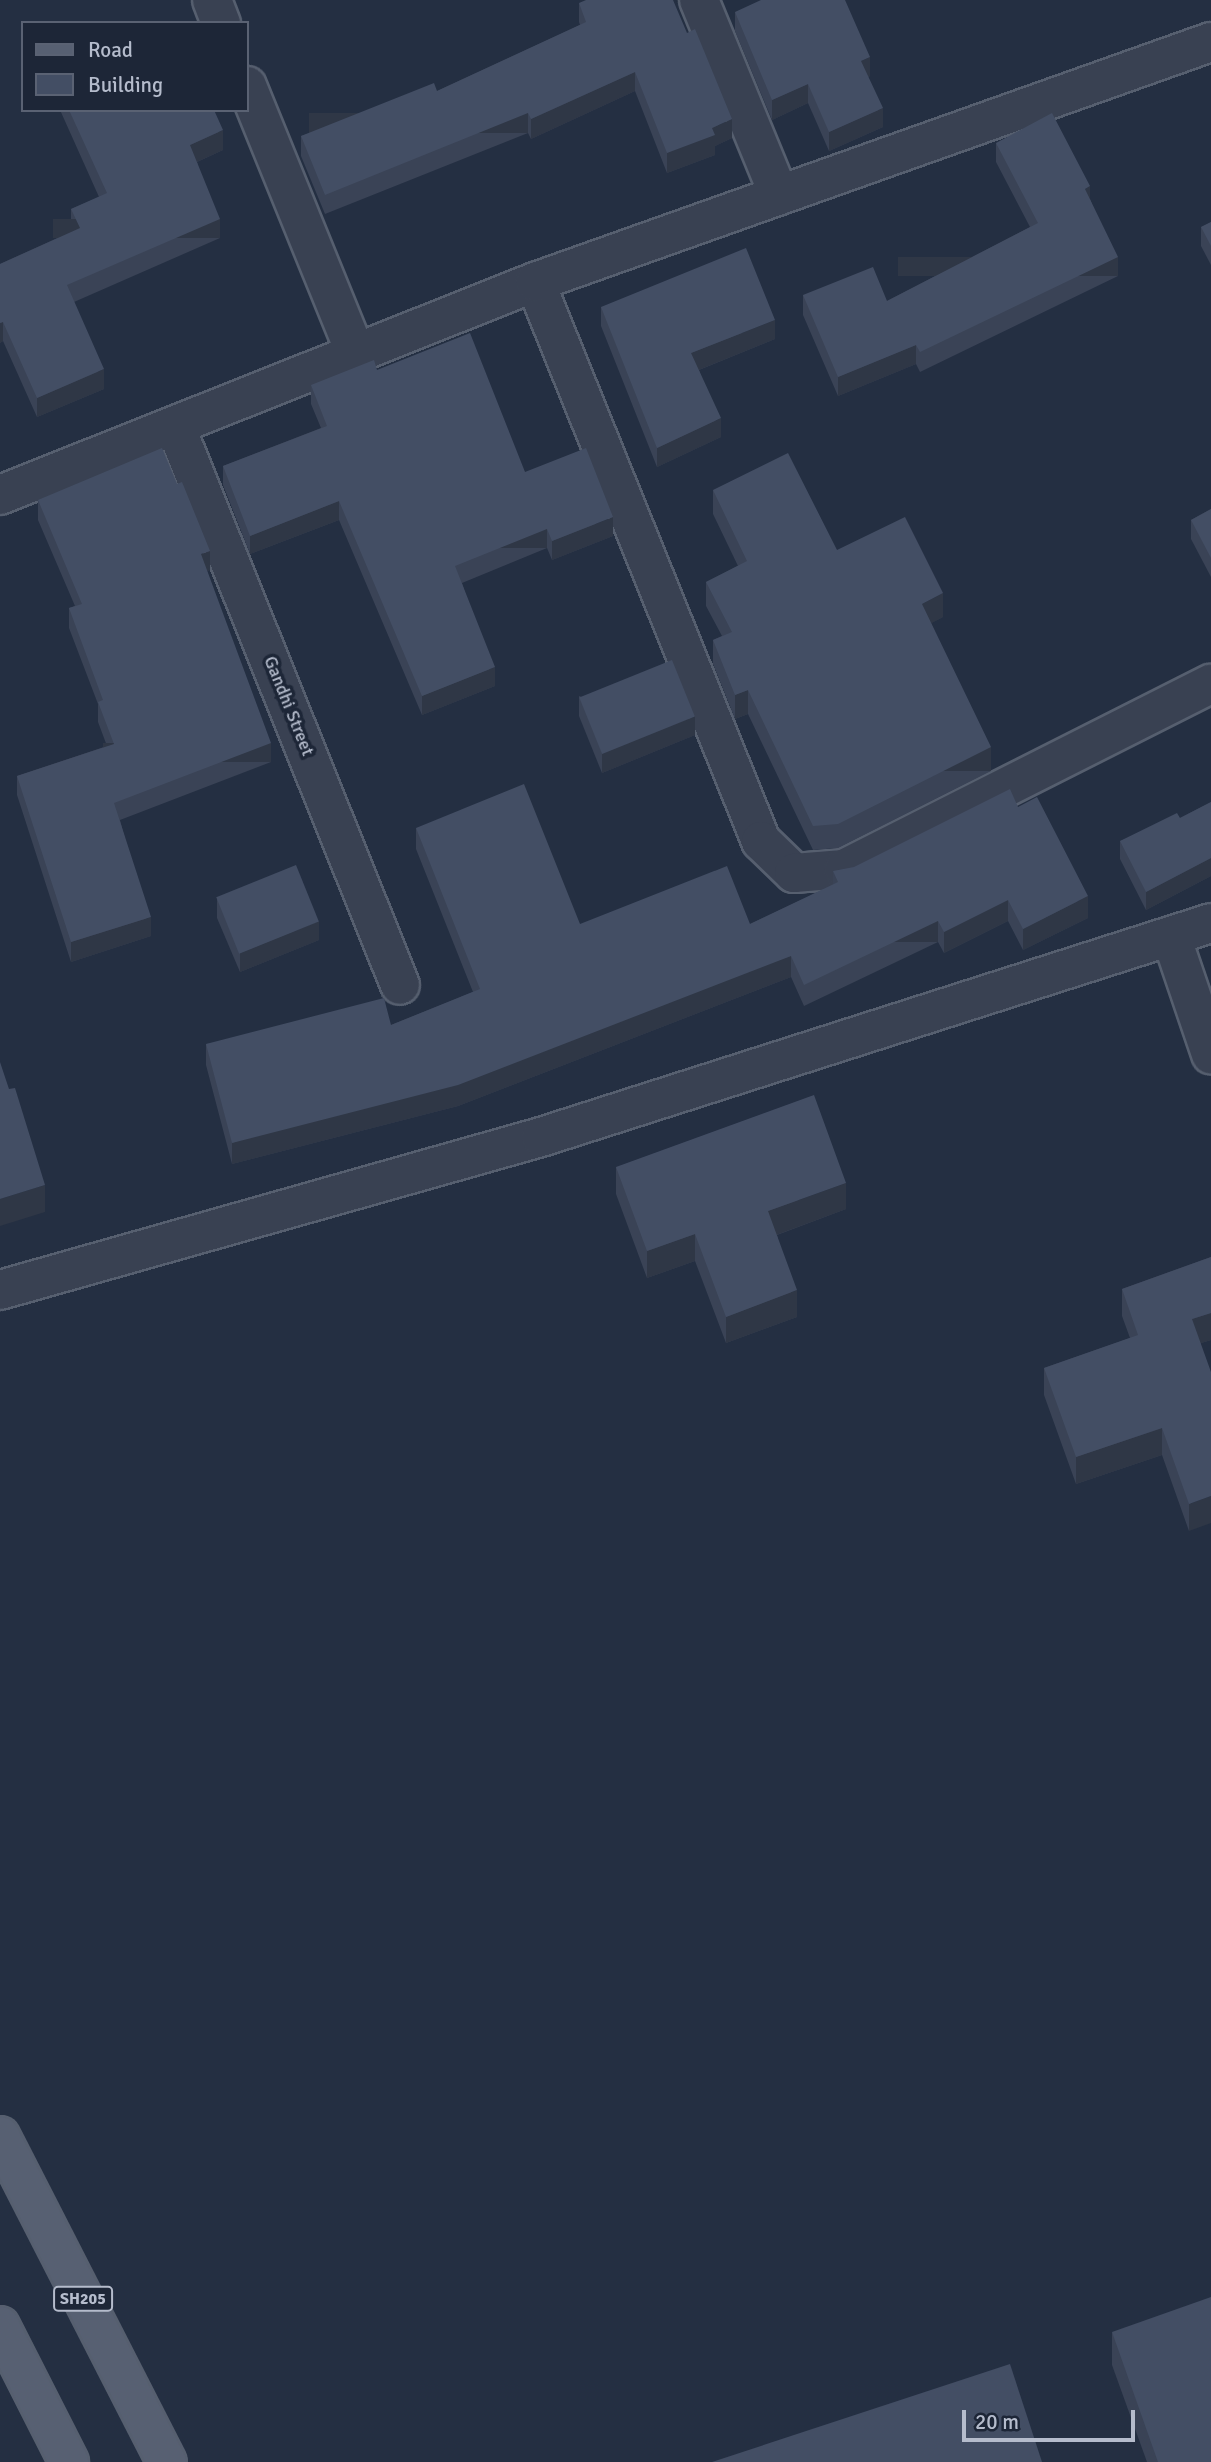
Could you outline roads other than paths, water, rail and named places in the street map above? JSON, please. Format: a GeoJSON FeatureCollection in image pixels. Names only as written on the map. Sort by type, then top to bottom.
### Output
{"type":"FeatureCollection","features":[{"type":"Feature","properties":{"kind":"main road","name":"SH205"},"geometry":{"type":"LineString","coordinates":[[0,2136],[166,2462]]}},
{"type":"Feature","properties":{"kind":"main road"},"geometry":{"type":"LineString","coordinates":[[0,2326],[69,2462]]}},
{"type":"Feature","properties":{"kind":"street"},"geometry":{"type":"LineString","coordinates":[[212,0],[220,21]]}},
{"type":"Feature","properties":{"kind":"street"},"geometry":{"type":"LineString","coordinates":[[699,0],[779,195]]}},
{"type":"Feature","properties":{"kind":"street"},"geometry":{"type":"LineString","coordinates":[[0,495],[176,428],[535,282],[1211,42]]}},
{"type":"Feature","properties":{"kind":"street"},"geometry":{"type":"LineString","coordinates":[[248,88],[356,354]]}},
{"type":"Feature","properties":{"kind":"street"},"geometry":{"type":"LineString","coordinates":[[535,282],[761,841],[794,873],[844,869],[1211,684]]}},
{"type":"Feature","properties":{"kind":"street","name":"Gandhi Street"},"geometry":{"type":"LineString","coordinates":[[176,428],[400,985]]}},
{"type":"Feature","properties":{"kind":"street"},"geometry":{"type":"LineString","coordinates":[[0,1290],[541,1138],[1211,923]]}},
{"type":"Feature","properties":{"kind":"street"},"geometry":{"type":"LineString","coordinates":[[1171,936],[1211,1054]]}}]}
